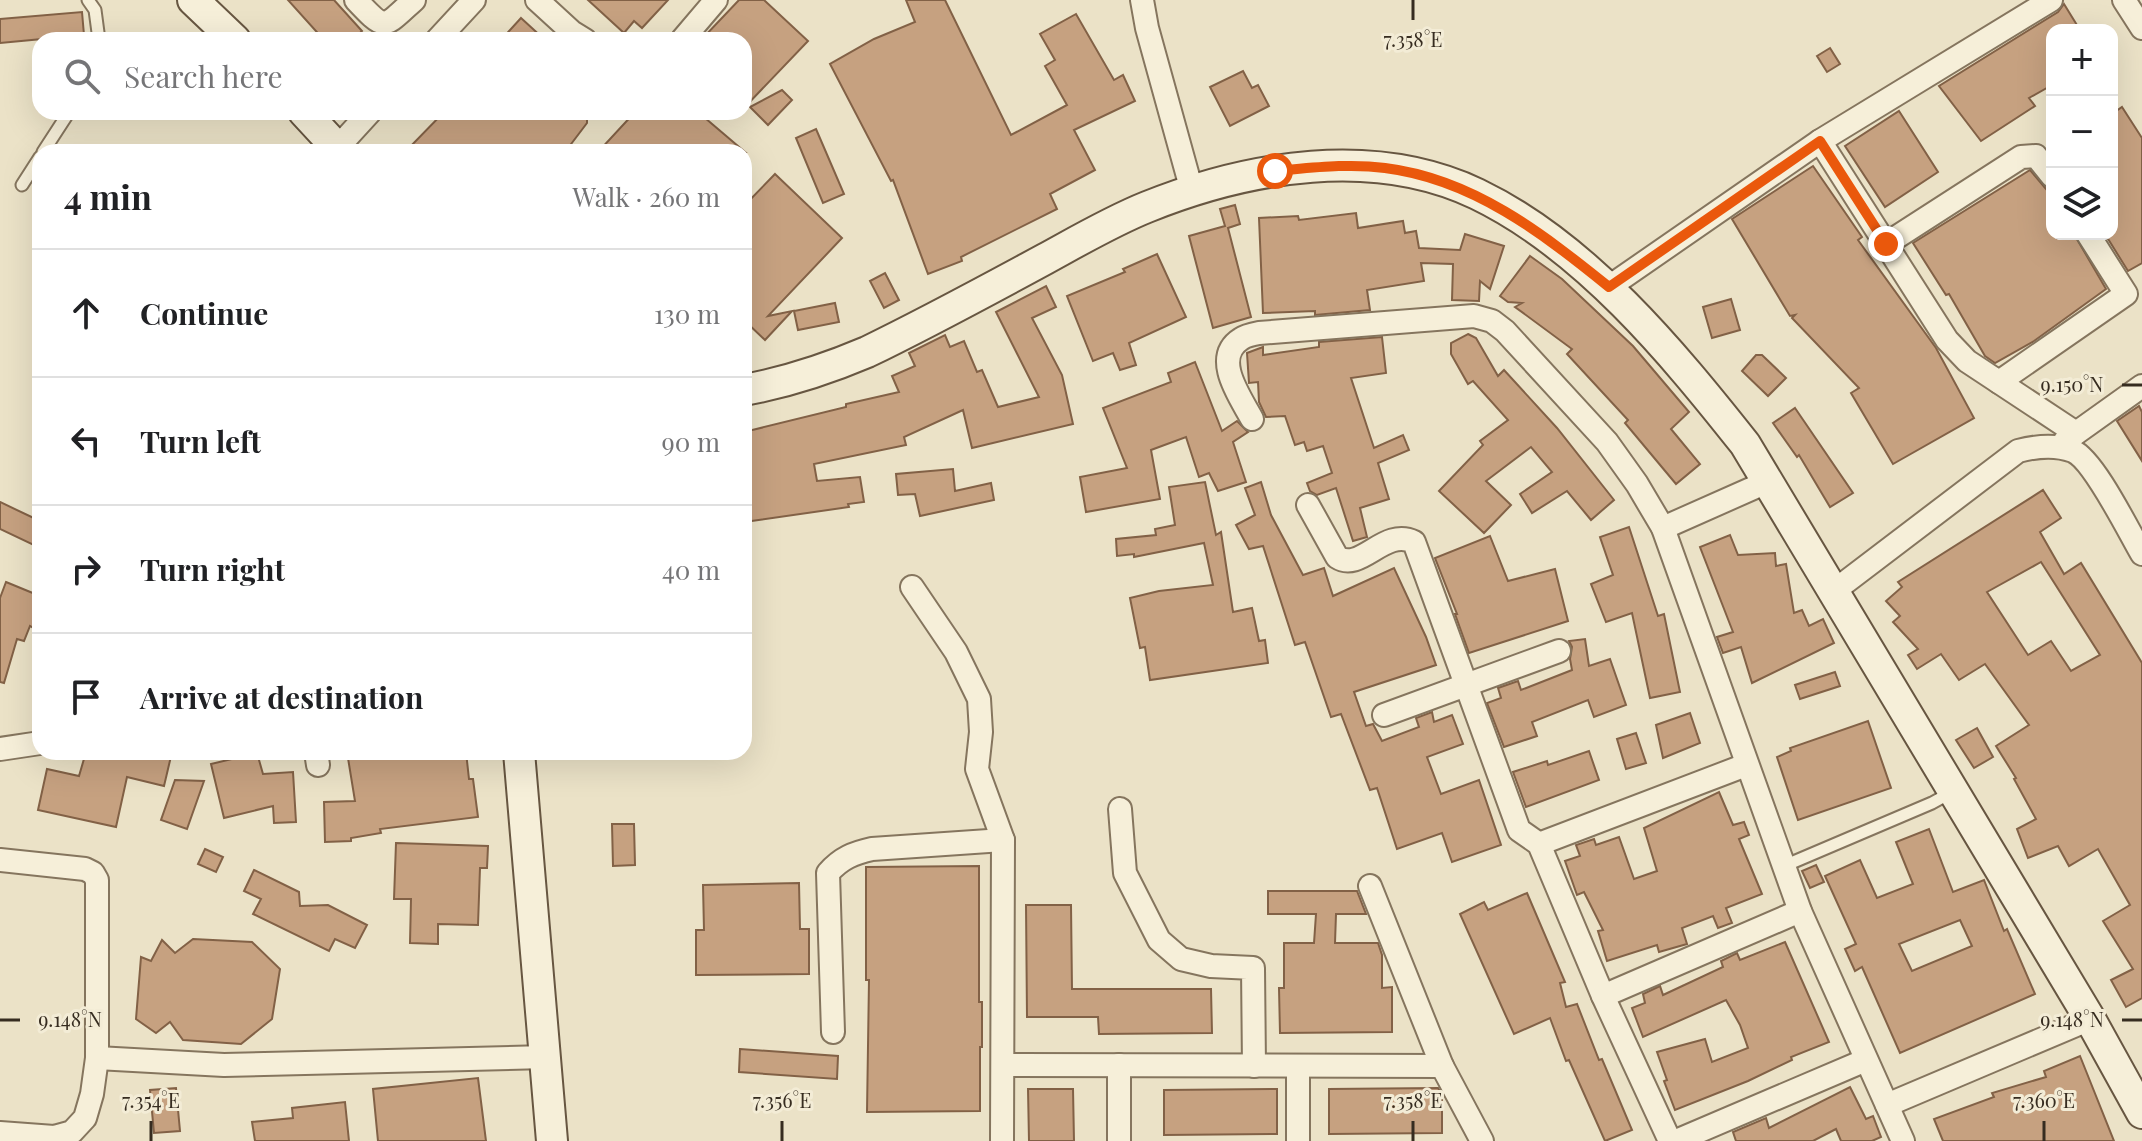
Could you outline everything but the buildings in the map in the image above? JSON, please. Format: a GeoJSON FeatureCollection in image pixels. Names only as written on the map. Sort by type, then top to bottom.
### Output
{"type":"FeatureCollection","features":[{"type":"Feature","properties":{"kind":"street"},"geometry":{"type":"LineString","coordinates":[[193,0],[227,32]]}},
{"type":"Feature","properties":{"kind":"street"},"geometry":{"type":"LineString","coordinates":[[356,0],[377,23],[383,25],[414,0]]}},
{"type":"Feature","properties":{"kind":"street"},"geometry":{"type":"LineString","coordinates":[[444,32],[474,0]]}},
{"type":"Feature","properties":{"kind":"street"},"geometry":{"type":"LineString","coordinates":[[537,0],[572,32]]}},
{"type":"Feature","properties":{"kind":"street"},"geometry":{"type":"LineString","coordinates":[[689,32],[716,0]]}},
{"type":"Feature","properties":{"kind":"street"},"geometry":{"type":"LineString","coordinates":[[1142,0],[1192,191]]}},
{"type":"Feature","properties":{"kind":"street"},"geometry":{"type":"LineString","coordinates":[[1609,287],[1820,141],[2051,0]]}},
{"type":"Feature","properties":{"kind":"street"},"geometry":{"type":"LineString","coordinates":[[2124,0],[2142,28]]}},
{"type":"Feature","properties":{"kind":"street"},"geometry":{"type":"LineString","coordinates":[[312,120],[335,144]]}},
{"type":"Feature","properties":{"kind":"street"},"geometry":{"type":"LineString","coordinates":[[344,144],[364,120]]}},
{"type":"Feature","properties":{"kind":"street"},"geometry":{"type":"LineString","coordinates":[[1820,141],[1947,340],[1967,361],[2076,433]]}},
{"type":"Feature","properties":{"kind":"street"},"geometry":{"type":"LineString","coordinates":[[1886,244],[2021,157],[2036,156],[2046,168]]}},
{"type":"Feature","properties":{"kind":"street"},"geometry":{"type":"LineString","coordinates":[[752,389],[822,371],[867,352],[1145,208],[1192,191],[1275,171],[1334,166],[1385,168],[1436,178],[1477,194],[1524,222],[1609,287],[1699,386],[1745,444],[2090,1019],[2134,1077],[2142,1113]]}},
{"type":"Feature","properties":{"kind":"street"},"geometry":{"type":"LineString","coordinates":[[1999,382],[2126,294],[2092,240]]}},
{"type":"Feature","properties":{"kind":"street"},"geometry":{"type":"LineString","coordinates":[[1252,419],[1227,370],[1230,353],[1240,339],[1259,333],[1474,316],[1492,321],[1505,331],[1607,442],[1663,528],[1800,911],[1903,1141]]}},
{"type":"Feature","properties":{"kind":"street"},"geometry":{"type":"LineString","coordinates":[[2057,447],[2142,386]]}},
{"type":"Feature","properties":{"kind":"street"},"geometry":{"type":"LineString","coordinates":[[1834,591],[2018,451],[2037,446],[2076,452],[2090,465],[2142,554]]}},
{"type":"Feature","properties":{"kind":"street"},"geometry":{"type":"LineString","coordinates":[[1663,528],[1769,481]]}},
{"type":"Feature","properties":{"kind":"street"},"geometry":{"type":"LineString","coordinates":[[1308,505],[1337,557],[1343,561],[1351,561],[1393,539],[1404,537],[1414,542],[1519,830],[1539,844],[1603,996],[1670,1141]]}},
{"type":"Feature","properties":{"kind":"street"},"geometry":{"type":"LineString","coordinates":[[912,587],[956,652],[979,699],[981,732],[977,769],[1003,840],[1002,1141]]}},
{"type":"Feature","properties":{"kind":"street"},"geometry":{"type":"LineString","coordinates":[[1384,715],[1559,651]]}},
{"type":"Feature","properties":{"kind":"street"},"geometry":{"type":"LineString","coordinates":[[0,749],[32,744]]}},
{"type":"Feature","properties":{"kind":"street"},"geometry":{"type":"LineString","coordinates":[[520,760],[552,1141]]}},
{"type":"Feature","properties":{"kind":"street"},"geometry":{"type":"LineString","coordinates":[[1539,844],[1746,765]]}},
{"type":"Feature","properties":{"kind":"street"},"geometry":{"type":"LineString","coordinates":[[1120,809],[1125,873],[1159,940],[1181,959],[1211,966],[1253,968],[1254,1066]]}},
{"type":"Feature","properties":{"kind":"street"},"geometry":{"type":"LineString","coordinates":[[833,1032],[828,873],[853,853],[872,849],[1003,840]]}},
{"type":"Feature","properties":{"kind":"street"},"geometry":{"type":"LineString","coordinates":[[0,860],[85,869],[93,873],[97,880],[97,1058],[85,1118],[72,1132],[54,1137],[0,1133]]}},
{"type":"Feature","properties":{"kind":"street"},"geometry":{"type":"LineString","coordinates":[[1370,886],[1442,1066],[1482,1141]]}},
{"type":"Feature","properties":{"kind":"street"},"geometry":{"type":"LineString","coordinates":[[1603,996],[1800,911]]}},
{"type":"Feature","properties":{"kind":"street"},"geometry":{"type":"LineString","coordinates":[[1887,1105],[2090,1019]]}},
{"type":"Feature","properties":{"kind":"street"},"geometry":{"type":"LineString","coordinates":[[97,1058],[224,1065],[546,1057]]}},
{"type":"Feature","properties":{"kind":"street"},"geometry":{"type":"LineString","coordinates":[[1676,1141],[1866,1060]]}},
{"type":"Feature","properties":{"kind":"street"},"geometry":{"type":"LineString","coordinates":[[1004,1065],[1442,1066]]}},
{"type":"Feature","properties":{"kind":"street"},"geometry":{"type":"LineString","coordinates":[[1119,1065],[1119,1141]]}},
{"type":"Feature","properties":{"kind":"street"},"geometry":{"type":"LineString","coordinates":[[1298,1066],[1298,1141]]}},
{"type":"Feature","properties":{"kind":"lane"},"geometry":{"type":"LineString","coordinates":[[88,0],[95,10],[98,32]]}},
{"type":"Feature","properties":{"kind":"lane"},"geometry":{"type":"LineString","coordinates":[[48,144],[64,120]]}},
{"type":"Feature","properties":{"kind":"lane"},"geometry":{"type":"LineString","coordinates":[[22,185],[32,170]]}},
{"type":"Feature","properties":{"kind":"lane"},"geometry":{"type":"LineString","coordinates":[[1784,866],[1954,791]]}},
{"type":"Feature","properties":{"kind":"route"},"geometry":{"type":"LineString","coordinates":[[1275,171],[1334,166],[1385,168],[1436,178],[1477,194],[1524,222],[1609,287],[1820,141],[1886,244]]}}]}
